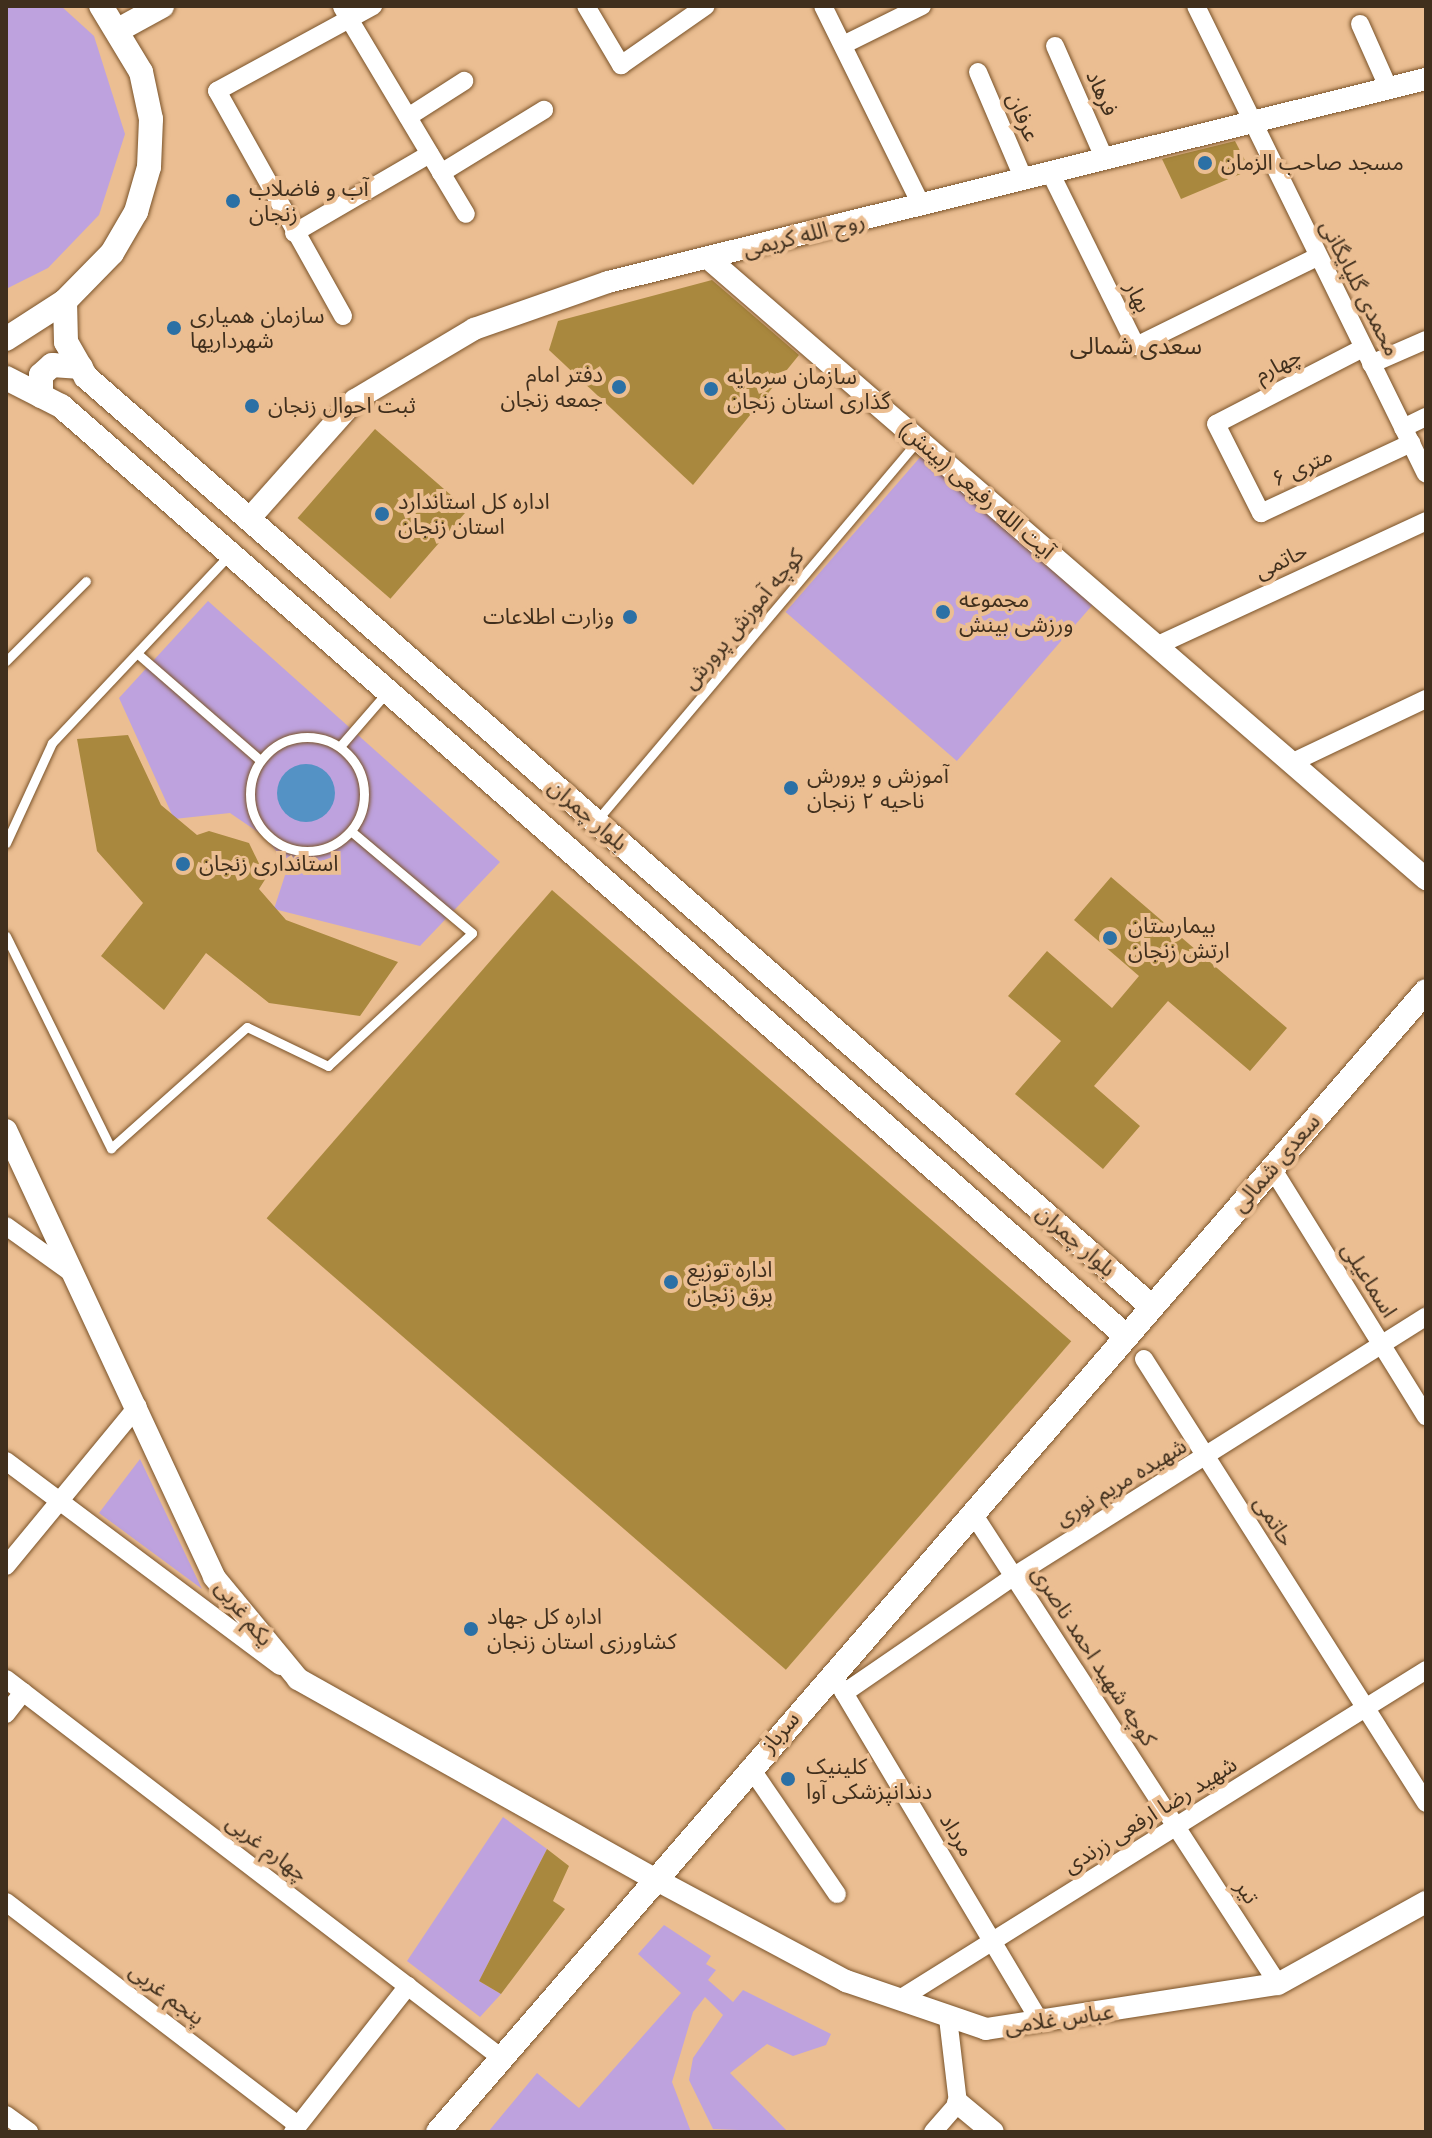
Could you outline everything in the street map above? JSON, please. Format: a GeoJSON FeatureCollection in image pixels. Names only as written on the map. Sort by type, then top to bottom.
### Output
{"type":"FeatureCollection","features":[{"type":"Feature","properties":{"kind":"main road"},"geometry":{"type":"LineString","coordinates":[[6,339],[65,301],[112,253],[136,212],[149,167],[151,119],[141,72],[120,29],[101,6]]}},
{"type":"Feature","properties":{"kind":"main road"},"geometry":{"type":"LineString","coordinates":[[120,29],[162,6]]}},
{"type":"Feature","properties":{"kind":"main road","name":"بلوار چمران"},"geometry":{"type":"LineString","coordinates":[[65,301],[66,342],[81,367],[249,519],[1151,1306]]}},
{"type":"Feature","properties":{"kind":"main road"},"geometry":{"type":"LineString","coordinates":[[41,396],[41,375],[52,365],[81,367]]}},
{"type":"Feature","properties":{"kind":"main road","name":"بلوار چمران"},"geometry":{"type":"LineString","coordinates":[[6,378],[41,396],[230,554],[1126,1336]]}},
{"type":"Feature","properties":{"kind":"main road"},"geometry":{"type":"LineString","coordinates":[[571,851],[595,822]]}},
{"type":"Feature","properties":{"kind":"main road","name":"سعدی شمالی"},"geometry":{"type":"LineString","coordinates":[[1126,1336],[1272,1168],[1423,1002]]}},
{"type":"Feature","properties":{"kind":"main road"},"geometry":{"type":"LineString","coordinates":[[1063,1280],[1086,1279],[1095,1258]]}},
{"type":"Feature","properties":{"kind":"main road","name":"سرباز"},"geometry":{"type":"LineString","coordinates":[[438,2132],[499,2056],[750,1767],[838,1683],[972,1512],[1126,1336]]}},
{"type":"Feature","properties":{"kind":"street"},"geometry":{"type":"LineString","coordinates":[[343,316],[217,91],[344,11],[373,6]]}},
{"type":"Feature","properties":{"kind":"street"},"geometry":{"type":"LineString","coordinates":[[586,6],[621,65],[706,6]]}},
{"type":"Feature","properties":{"kind":"street"},"geometry":{"type":"LineString","coordinates":[[823,6],[922,206]]}},
{"type":"Feature","properties":{"kind":"street"},"geometry":{"type":"LineString","coordinates":[[843,45],[922,6]]}},
{"type":"Feature","properties":{"kind":"street","name":"محمدی گلپایگانی"},"geometry":{"type":"LineString","coordinates":[[1196,6],[1251,124],[1426,474]]}},
{"type":"Feature","properties":{"kind":"street"},"geometry":{"type":"LineString","coordinates":[[344,11],[466,214]]}},
{"type":"Feature","properties":{"kind":"street"},"geometry":{"type":"LineString","coordinates":[[1360,24],[1389,89]]}},
{"type":"Feature","properties":{"kind":"street","name":"فرهاد"},"geometry":{"type":"LineString","coordinates":[[1055,46],[1105,160]]}},
{"type":"Feature","properties":{"kind":"street","name":"عرفان"},"geometry":{"type":"LineString","coordinates":[[978,72],[1024,180]]}},
{"type":"Feature","properties":{"kind":"street","name":"روح الله کریمی"},"geometry":{"type":"LineString","coordinates":[[249,519],[355,400],[393,373],[474,329],[543,303],[1426,79]]}},
{"type":"Feature","properties":{"kind":"street"},"geometry":{"type":"LineString","coordinates":[[408,117],[464,81]]}},
{"type":"Feature","properties":{"kind":"street"},"geometry":{"type":"LineString","coordinates":[[441,173],[544,110]]}},
{"type":"Feature","properties":{"kind":"street"},"geometry":{"type":"LineString","coordinates":[[294,233],[430,154]]}},
{"type":"Feature","properties":{"kind":"street","name":"بهار"},"geometry":{"type":"LineString","coordinates":[[1051,174],[1136,346],[1317,257]]}},
{"type":"Feature","properties":{"kind":"street","name":"آیت الله رفیعی (بینش)"},"geometry":{"type":"LineString","coordinates":[[709,259],[1426,879]]}},
{"type":"Feature","properties":{"kind":"street","name":"چهارم"},"geometry":{"type":"LineString","coordinates":[[1216,424],[1367,356],[1426,340]]}},
{"type":"Feature","properties":{"kind":"street"},"geometry":{"type":"LineString","coordinates":[[1407,436],[1426,417]]}},
{"type":"Feature","properties":{"kind":"street","name":"۶ متری"},"geometry":{"type":"LineString","coordinates":[[1216,424],[1261,513],[1407,436]]}},
{"type":"Feature","properties":{"kind":"street","name":"حاتمی"},"geometry":{"type":"LineString","coordinates":[[1156,646],[1426,521]]}},
{"type":"Feature","properties":{"kind":"street"},"geometry":{"type":"LineString","coordinates":[[1291,763],[1426,699]]}},
{"type":"Feature","properties":{"kind":"street","name":"یکم غربی"},"geometry":{"type":"LineString","coordinates":[[6,1130],[138,1406],[214,1577],[298,1679],[653,1878]]}},
{"type":"Feature","properties":{"kind":"street","name":"اسماعیلی"},"geometry":{"type":"LineString","coordinates":[[1272,1168],[1426,1416]]}},
{"type":"Feature","properties":{"kind":"street"},"geometry":{"type":"LineString","coordinates":[[6,1226],[75,1276]]}},
{"type":"Feature","properties":{"kind":"street","name":"شهیده مریم نوری"},"geometry":{"type":"LineString","coordinates":[[838,1683],[1205,1459],[1426,1317]]}},
{"type":"Feature","properties":{"kind":"street","name":"حاتمی"},"geometry":{"type":"LineString","coordinates":[[1144,1359],[1426,1803]]}},
{"type":"Feature","properties":{"kind":"street"},"geometry":{"type":"LineString","coordinates":[[6,1566],[138,1406]]}},
{"type":"Feature","properties":{"kind":"street"},"geometry":{"type":"LineString","coordinates":[[6,1461],[298,1679]]}},
{"type":"Feature","properties":{"kind":"street","name":"کوچه شهید احمد ناصری"},"geometry":{"type":"LineString","coordinates":[[972,1512],[1176,1827]]}},
{"type":"Feature","properties":{"kind":"street","name":"شهید رضا ارفعی زرندی"},"geometry":{"type":"LineString","coordinates":[[900,1999],[1426,1670]]}},
{"type":"Feature","properties":{"kind":"street","name":"چهارم غربی"},"geometry":{"type":"LineString","coordinates":[[6,1679],[499,2056]]}},
{"type":"Feature","properties":{"kind":"street","name":"مرداد"},"geometry":{"type":"LineString","coordinates":[[838,1683],[1040,2021]]}},
{"type":"Feature","properties":{"kind":"street"},"geometry":{"type":"LineString","coordinates":[[6,1714],[23,1692]]}},
{"type":"Feature","properties":{"kind":"street"},"geometry":{"type":"LineString","coordinates":[[750,1767],[837,1894]]}},
{"type":"Feature","properties":{"kind":"street","name":"تیر"},"geometry":{"type":"LineString","coordinates":[[1176,1827],[1278,1984]]}},
{"type":"Feature","properties":{"kind":"street","name":"عباس غلامی"},"geometry":{"type":"LineString","coordinates":[[653,1878],[846,1981],[986,2029],[1278,1984],[1426,1902]]}},
{"type":"Feature","properties":{"kind":"street","name":"پنجم غربی"},"geometry":{"type":"LineString","coordinates":[[6,1902],[296,2128]]}},
{"type":"Feature","properties":{"kind":"street"},"geometry":{"type":"LineString","coordinates":[[296,2128],[408,1986]]}},
{"type":"Feature","properties":{"kind":"street"},"geometry":{"type":"LineString","coordinates":[[948,2018],[958,2103],[993,2132]]}},
{"type":"Feature","properties":{"kind":"street"},"geometry":{"type":"LineString","coordinates":[[933,2132],[958,2103]]}},
{"type":"Feature","properties":{"kind":"street"},"geometry":{"type":"LineString","coordinates":[[6,2115],[29,2132]]}},
{"type":"Feature","properties":{"kind":"lane","name":"کوچه آموزش پرورش"},"geometry":{"type":"LineString","coordinates":[[595,822],[918,440]]}},
{"type":"Feature","properties":{"kind":"lane"},"geometry":{"type":"LineString","coordinates":[[6,843],[52,743],[230,554]]}},
{"type":"Feature","properties":{"kind":"lane"},"geometry":{"type":"LineString","coordinates":[[6,661],[86,581]]}},
{"type":"Feature","properties":{"kind":"lane"},"geometry":{"type":"LineString","coordinates":[[138,654],[260,760]]}},
{"type":"Feature","properties":{"kind":"lane"},"geometry":{"type":"LineString","coordinates":[[342,744],[388,691]]}},
{"type":"Feature","properties":{"kind":"lane"},"geometry":{"type":"LineString","coordinates":[[316,734],[342,744],[361,773],[365,797],[351,831],[331,849],[304,853],[265,837],[247,795],[260,760],[316,734]]}},
{"type":"Feature","properties":{"kind":"lane"},"geometry":{"type":"LineString","coordinates":[[6,936],[111,1148],[247,1027],[328,1066],[472,933],[351,831]]}},
{"type":"Feature","properties":{"kind":"shaded area"},"geometry":{"type":"Polygon","coordinates":[[[6,6],[61,6],[94,36],[125,134],[99,215],[48,268],[6,289],[6,6]]]}},
{"type":"Feature","properties":{"kind":"shaded area","name":"مجموعه ورزشی بینش"},"geometry":{"type":"Polygon","coordinates":[[[922,455],[1093,604],[957,761],[786,612],[922,455]]]}},
{"type":"Feature","properties":{"kind":"shaded area"},"geometry":{"type":"Polygon","coordinates":[[[208,601],[500,862],[420,946],[274,909],[288,866],[265,837],[230,813],[174,819],[119,698],[208,601]]]}},
{"type":"Feature","properties":{"kind":"shaded area"},"geometry":{"type":"Polygon","coordinates":[[[140,1459],[202,1589],[99,1513],[140,1459]]]}},
{"type":"Feature","properties":{"kind":"shaded area"},"geometry":{"type":"Polygon","coordinates":[[[503,1817],[547,1849],[479,1981],[501,1994],[480,2017],[407,1961],[503,1817]]]}},
{"type":"Feature","properties":{"kind":"shaded area"},"geometry":{"type":"Polygon","coordinates":[[[664,1925],[711,1956],[706,1964],[716,1970],[708,1980],[733,2002],[743,1990],[831,2034],[826,2045],[793,2056],[767,2044],[730,2073],[788,2132],[713,2129],[689,2080],[693,2058],[723,2015],[705,1997],[693,2012],[672,2082],[691,2132],[488,2132],[537,2073],[579,2108],[681,1993],[638,1954],[664,1925]]]}},
{"type":"Feature","properties":{"kind":"water"},"geometry":{"type":"Polygon","coordinates":[[[306,764],[317,766],[326,773],[333,782],[333,804],[326,813],[317,820],[306,822],[295,820],[286,813],[279,804],[277,793],[279,782],[286,773],[295,766],[306,764]]]}},
{"type":"Feature","properties":{"kind":"building","name":"مسجد صاحب الزمان"},"geometry":{"type":"Polygon","coordinates":[[[1235,141],[1250,170],[1181,199],[1162,159],[1235,141]]]}},
{"type":"Feature","properties":{"kind":"building"},"geometry":{"type":"Polygon","coordinates":[[[712,280],[799,355],[693,485],[549,350],[558,321],[712,280]]]}},
{"type":"Feature","properties":{"kind":"building","name":"اداره کل استاندارد استان زنجان"},"geometry":{"type":"Polygon","coordinates":[[[375,429],[468,510],[390,599],[298,518],[375,429]]]}},
{"type":"Feature","properties":{"kind":"building","name":"استانداری زنجان"},"geometry":{"type":"Polygon","coordinates":[[[128,735],[161,805],[197,835],[209,831],[249,843],[266,878],[259,889],[286,920],[398,962],[360,1016],[269,1003],[206,953],[164,1010],[101,956],[143,903],[97,851],[77,739],[128,735]]]}},
{"type":"Feature","properties":{"kind":"building"},"geometry":{"type":"Polygon","coordinates":[[[1111,877],[1287,1028],[1250,1071],[1168,1001],[1094,1086],[1140,1126],[1103,1169],[1015,1094],[1061,1041],[1008,996],[1047,951],[1112,1008],[1139,976],[1074,920],[1111,877]]]}},
{"type":"Feature","properties":{"kind":"building","name":"اداره توزیع برق زنجان"},"geometry":{"type":"Polygon","coordinates":[[[552,890],[1071,1341],[786,1670],[267,1218],[552,890]]]}},
{"type":"Feature","properties":{"kind":"building"},"geometry":{"type":"Polygon","coordinates":[[[547,1849],[569,1866],[553,1901],[565,1909],[501,1994],[479,1981],[547,1849]]]}},
{"type":"Feature","properties":{"kind":"place","name":"مسجد صاحب الزمان"},"geometry":{"type":"Point","coordinates":[1205,163]}},
{"type":"Feature","properties":{"kind":"place","name":"آب و فاضلاب زنجان"},"geometry":{"type":"Point","coordinates":[233,201]}},
{"type":"Feature","properties":{"kind":"place","name":"سازمان همیاری شهرداریها"},"geometry":{"type":"Point","coordinates":[174,328]}},
{"type":"Feature","properties":{"kind":"place","name":"دفتر امام جمعه زنجان"},"geometry":{"type":"Point","coordinates":[619,387]}},
{"type":"Feature","properties":{"kind":"place","name":"سازمان سرمایه گذاری استان زنجان"},"geometry":{"type":"Point","coordinates":[711,389]}},
{"type":"Feature","properties":{"kind":"place","name":"ثبت احوال زنجان"},"geometry":{"type":"Point","coordinates":[252,406]}},
{"type":"Feature","properties":{"kind":"place","name":"اداره کل استاندارد استان زنجان"},"geometry":{"type":"Point","coordinates":[382,514]}},
{"type":"Feature","properties":{"kind":"place","name":"مجموعه ورزشی بینش"},"geometry":{"type":"Point","coordinates":[943,612]}},
{"type":"Feature","properties":{"kind":"place","name":"وزارت اطلاعات"},"geometry":{"type":"Point","coordinates":[630,617]}},
{"type":"Feature","properties":{"kind":"place","name":"آموزش و پرورش ناحیه ۲ زنجان"},"geometry":{"type":"Point","coordinates":[791,788]}},
{"type":"Feature","properties":{"kind":"place","name":"استانداری زنجان"},"geometry":{"type":"Point","coordinates":[183,864]}},
{"type":"Feature","properties":{"kind":"place","name":"بیمارستان ارتش زنجان"},"geometry":{"type":"Point","coordinates":[1110,938]}},
{"type":"Feature","properties":{"kind":"place","name":"اداره توزیع برق زنجان"},"geometry":{"type":"Point","coordinates":[671,1282]}},
{"type":"Feature","properties":{"kind":"place","name":"اداره کل جهاد کشاورزی استان زنجان"},"geometry":{"type":"Point","coordinates":[471,1629]}},
{"type":"Feature","properties":{"kind":"place","name":"کلینیک دندانپزشکی آوا"},"geometry":{"type":"Point","coordinates":[788,1779]}},
{"type":"Feature","properties":{"kind":"district","name":"سعدی شمالی"},"geometry":{"type":"Point","coordinates":[1136,346]}}]}
